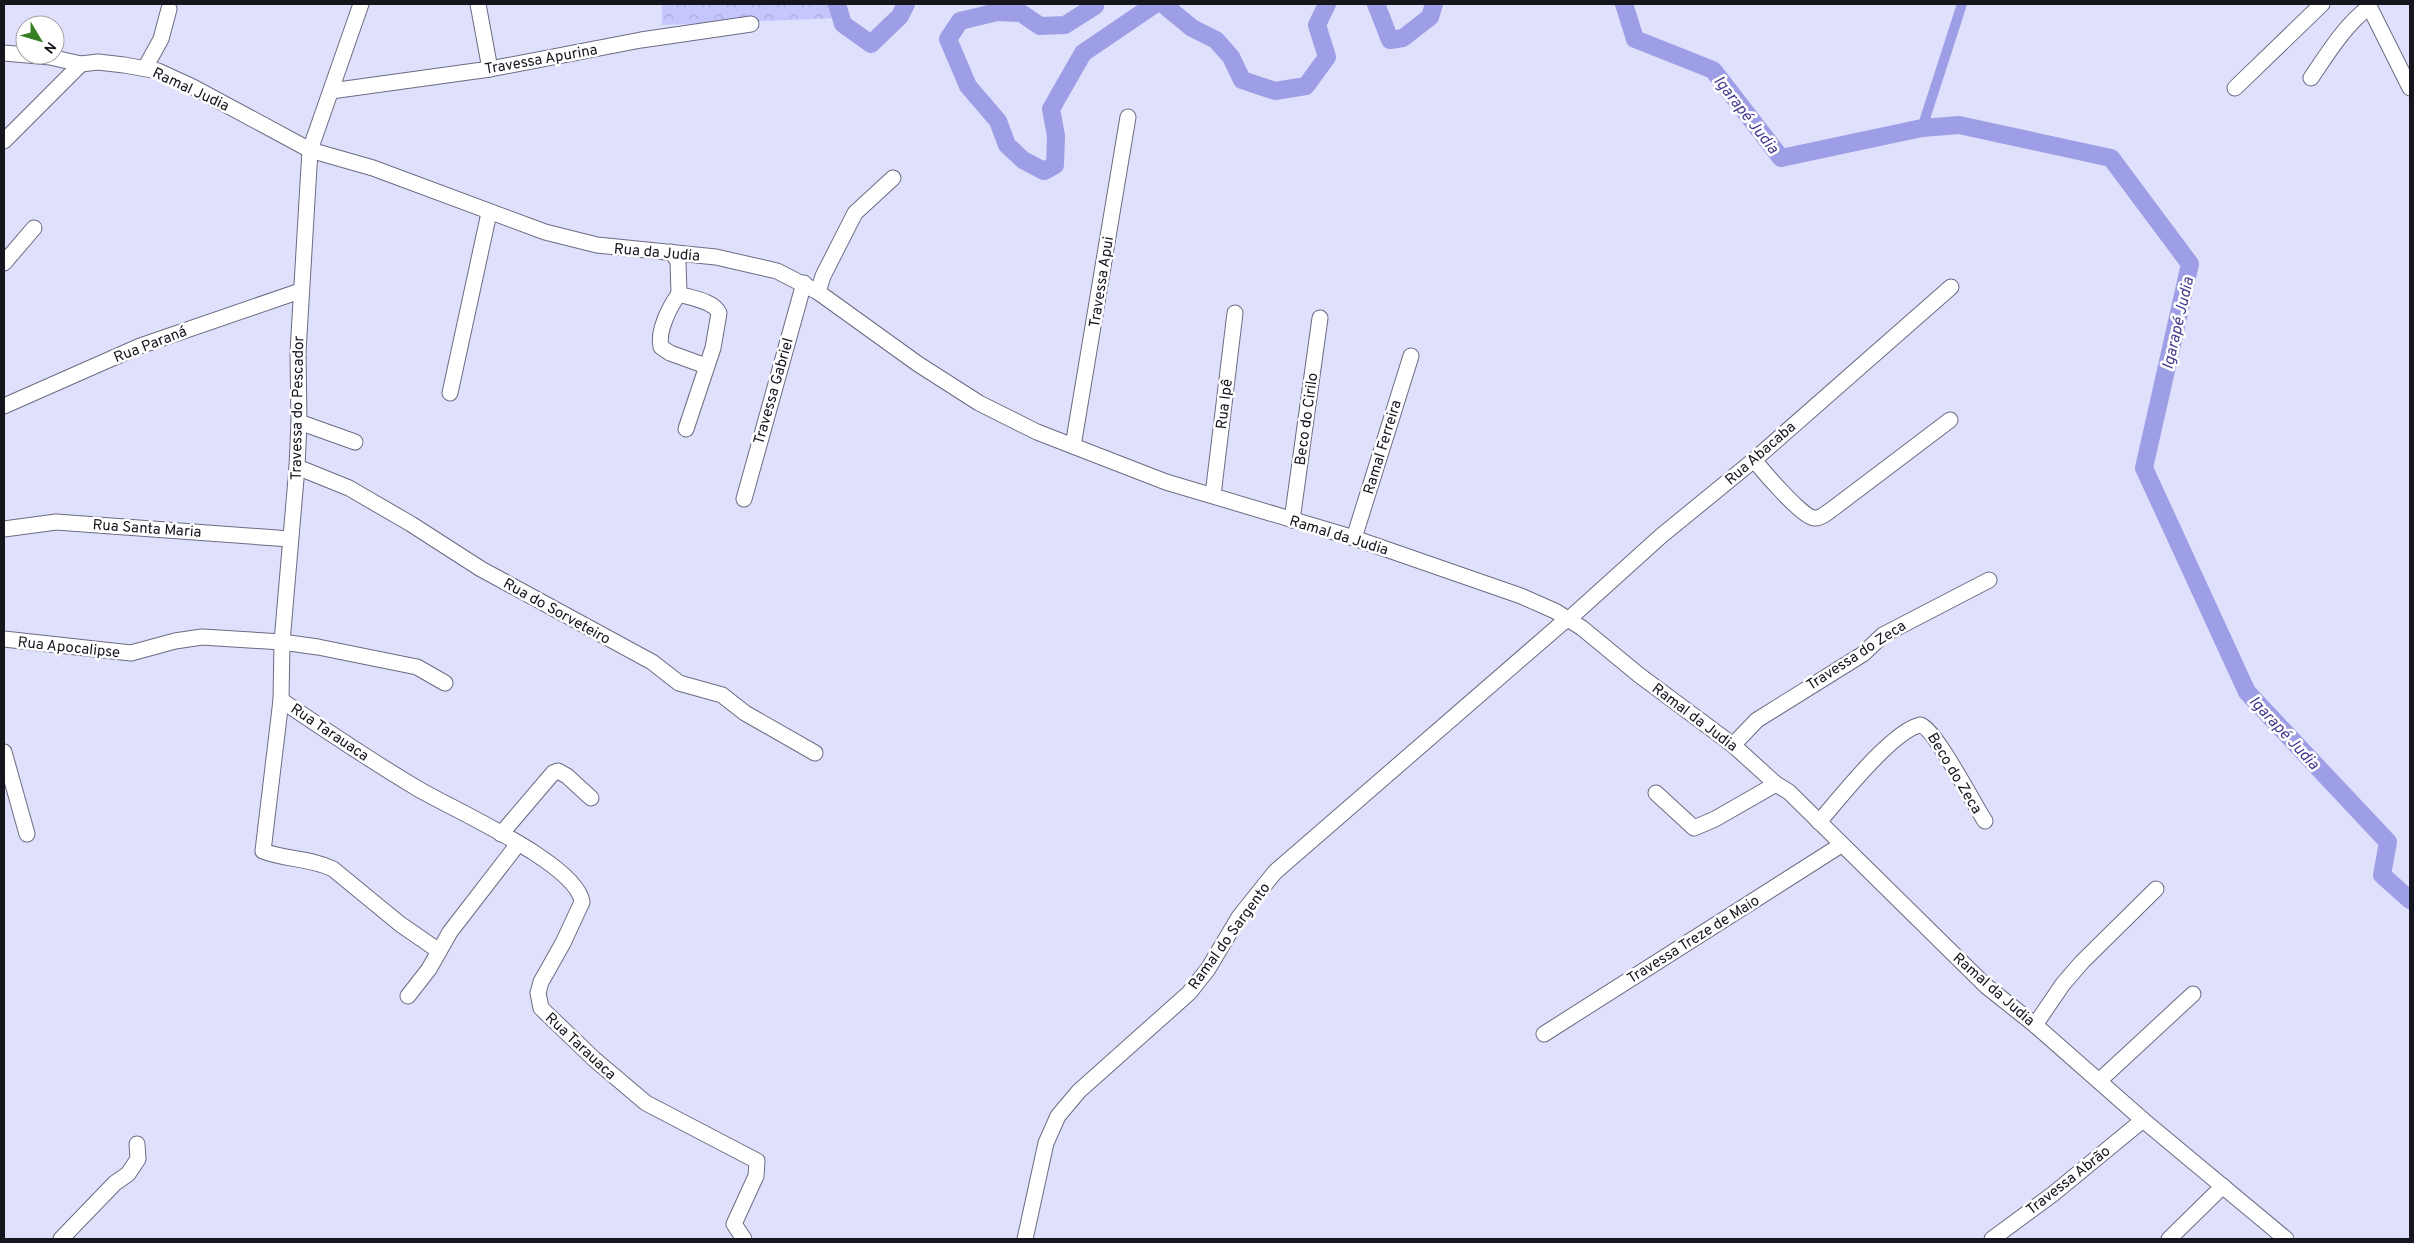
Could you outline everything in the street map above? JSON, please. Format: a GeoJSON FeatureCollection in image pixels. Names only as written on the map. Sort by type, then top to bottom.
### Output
{"type":"FeatureCollection","features":[{"type":"Feature","properties":{"kind":"street","name":"Travessa do Pescador"},"geometry":{"type":"LineString","coordinates":[[361,4],[310,150],[300,291],[297,467],[282,642],[281,700],[263,851],[290,859],[325,865],[333,869],[400,924],[439,951]]}},
{"type":"Feature","properties":{"kind":"street"},"geometry":{"type":"LineString","coordinates":[[478,4],[490,69]]}},
{"type":"Feature","properties":{"kind":"street"},"geometry":{"type":"LineString","coordinates":[[2235,88],[2322,4]]}},
{"type":"Feature","properties":{"kind":"street"},"geometry":{"type":"LineString","coordinates":[[2311,78],[2336,42],[2369,5],[2410,88]]}},
{"type":"Feature","properties":{"kind":"street"},"geometry":{"type":"LineString","coordinates":[[145,68],[161,39],[169,8]]}},
{"type":"Feature","properties":{"kind":"street","name":"Travessa Apurina"},"geometry":{"type":"LineString","coordinates":[[331,91],[490,69],[641,40],[751,24]]}},
{"type":"Feature","properties":{"kind":"street","name":"Ramal Judia"},"geometry":{"type":"LineString","coordinates":[[4,53],[50,57],[81,64],[98,62],[158,71],[193,87],[310,150]]}},
{"type":"Feature","properties":{"kind":"street"},"geometry":{"type":"LineString","coordinates":[[4,141],[81,64]]}},
{"type":"Feature","properties":{"kind":"street","name":"Travessa Apui"},"geometry":{"type":"LineString","coordinates":[[1073,446],[1128,117]]}},
{"type":"Feature","properties":{"kind":"street","name":"Rua da Judia"},"geometry":{"type":"LineString","coordinates":[[310,150],[373,168],[489,213],[545,232],[597,245],[631,250],[716,257],[777,271],[804,283],[818,292],[918,364],[980,403]]}},
{"type":"Feature","properties":{"kind":"street"},"geometry":{"type":"LineString","coordinates":[[818,292],[823,276],[855,213],[893,178]]}},
{"type":"Feature","properties":{"kind":"street"},"geometry":{"type":"LineString","coordinates":[[450,393],[489,213]]}},
{"type":"Feature","properties":{"kind":"street"},"geometry":{"type":"LineString","coordinates":[[4,263],[34,228]]}},
{"type":"Feature","properties":{"kind":"street"},"geometry":{"type":"LineString","coordinates":[[671,252],[678,261],[679,294],[671,307],[661,334],[661,347],[670,353],[706,366]]}},
{"type":"Feature","properties":{"kind":"street","name":"Travessa Gabriel"},"geometry":{"type":"LineString","coordinates":[[744,499],[804,283]]}},
{"type":"Feature","properties":{"kind":"street","name":"Rua Abacaba"},"geometry":{"type":"LineString","coordinates":[[1569,619],[1661,536],[1754,460],[1951,287]]}},
{"type":"Feature","properties":{"kind":"street","name":"Rua Paraná"},"geometry":{"type":"LineString","coordinates":[[4,406],[140,346],[300,291]]}},
{"type":"Feature","properties":{"kind":"street"},"geometry":{"type":"LineString","coordinates":[[679,294],[717,308],[720,320],[686,429]]}},
{"type":"Feature","properties":{"kind":"street","name":"Rua Ipê"},"geometry":{"type":"LineString","coordinates":[[1213,495],[1235,313]]}},
{"type":"Feature","properties":{"kind":"street","name":"Beco do Cirilo"},"geometry":{"type":"LineString","coordinates":[[1292,520],[1320,318]]}},
{"type":"Feature","properties":{"kind":"street","name":"Ramal Ferreira"},"geometry":{"type":"LineString","coordinates":[[1354,538],[1411,356]]}},
{"type":"Feature","properties":{"kind":"street","name":"Ramal da Judia"},"geometry":{"type":"LineString","coordinates":[[980,403],[1073,446],[1166,482],[1354,538],[1521,596],[1569,619],[1639,675],[1733,745],[1776,784],[1789,792],[1986,986],[2035,1025],[2143,1120],[2286,1239]]}},
{"type":"Feature","properties":{"kind":"street"},"geometry":{"type":"LineString","coordinates":[[1754,460],[1790,500],[1811,518],[1816,519],[1835,508],[1950,420]]}},
{"type":"Feature","properties":{"kind":"street"},"geometry":{"type":"LineString","coordinates":[[299,422],[355,442]]}},
{"type":"Feature","properties":{"kind":"street","name":"Rua do Sorveteiro"},"geometry":{"type":"LineString","coordinates":[[297,467],[349,488],[496,577],[652,662],[679,683],[722,695],[745,713],[815,753]]}},
{"type":"Feature","properties":{"kind":"street","name":"Rua Santa Maria"},"geometry":{"type":"LineString","coordinates":[[4,529],[56,522],[290,539]]}},
{"type":"Feature","properties":{"kind":"street","name":"Travessa do Zeca"},"geometry":{"type":"LineString","coordinates":[[1733,745],[1757,720],[1863,654],[1883,635],[1989,580]]}},
{"type":"Feature","properties":{"kind":"street","name":"Ramal do Sargento"},"geometry":{"type":"LineString","coordinates":[[1025,1239],[1046,1143],[1058,1116],[1067,1103],[1188,993],[1212,963],[1239,917],[1275,872],[1560,624],[1569,619]]}},
{"type":"Feature","properties":{"kind":"street","name":"Rua Apocalipse"},"geometry":{"type":"LineString","coordinates":[[4,639],[131,653],[175,641],[202,637],[282,642],[318,646],[417,667],[445,684]]}},
{"type":"Feature","properties":{"kind":"street","name":"Rua Tarauaca"},"geometry":{"type":"LineString","coordinates":[[281,700],[418,789],[464,812],[518,844],[566,877],[581,896],[579,912],[541,982],[538,993],[541,1008],[594,1060],[646,1103],[757,1161],[756,1176],[734,1224],[744,1239]]}},
{"type":"Feature","properties":{"kind":"street","name":"Beco do Zeca"},"geometry":{"type":"LineString","coordinates":[[1818,822],[1886,748],[1913,727],[1924,725],[1937,741],[1985,821]]}},
{"type":"Feature","properties":{"kind":"street"},"geometry":{"type":"LineString","coordinates":[[4,752],[27,834]]}},
{"type":"Feature","properties":{"kind":"street"},"geometry":{"type":"LineString","coordinates":[[501,834],[552,773],[558,771],[567,776],[591,798]]}},
{"type":"Feature","properties":{"kind":"street"},"geometry":{"type":"LineString","coordinates":[[1656,793],[1694,828],[1715,820],[1776,784]]}},
{"type":"Feature","properties":{"kind":"street"},"geometry":{"type":"LineString","coordinates":[[408,996],[429,969],[450,932],[518,844]]}},
{"type":"Feature","properties":{"kind":"street","name":"Travessa Treze de Maio"},"geometry":{"type":"LineString","coordinates":[[1544,1034],[1841,845]]}},
{"type":"Feature","properties":{"kind":"street"},"geometry":{"type":"LineString","coordinates":[[2035,1025],[2063,984],[2082,962],[2156,888]]}},
{"type":"Feature","properties":{"kind":"street"},"geometry":{"type":"LineString","coordinates":[[2099,1082],[2193,994]]}},
{"type":"Feature","properties":{"kind":"street","name":"Travessa Abrão"},"geometry":{"type":"LineString","coordinates":[[1992,1239],[2053,1194],[2143,1120]]}},
{"type":"Feature","properties":{"kind":"street"},"geometry":{"type":"LineString","coordinates":[[62,1239],[115,1184],[128,1174],[138,1158],[137,1144]]}},
{"type":"Feature","properties":{"kind":"street"},"geometry":{"type":"LineString","coordinates":[[2169,1239],[2223,1186]]}},
{"type":"Feature","properties":{"kind":"green space"},"geometry":{"type":"Polygon","coordinates":[[[662,4],[843,4],[840,18],[662,25],[662,4]]]}},
{"type":"Feature","properties":{"kind":"waterway","name":"Igarapé Judia"},"geometry":{"type":"LineString","coordinates":[[837,4],[843,24],[871,44],[900,16],[906,4]]}},
{"type":"Feature","properties":{"kind":"waterway","name":"Igarapé Judia"},"geometry":{"type":"LineString","coordinates":[[1094,4],[1095,6],[1065,25],[1040,26],[1021,13],[997,12],[960,21],[948,39],[968,86],[998,121],[1007,145],[1023,160],[1044,171],[1055,165],[1056,136],[1051,109],[1083,53],[1155,4]]}},
{"type":"Feature","properties":{"kind":"waterway","name":"Igarapé Judia"},"geometry":{"type":"LineString","coordinates":[[1163,4],[1192,28],[1216,40],[1231,57],[1242,80],[1275,91],[1306,86],[1327,57],[1317,25],[1327,4]]}},
{"type":"Feature","properties":{"kind":"waterway","name":"Igarapé Judia"},"geometry":{"type":"LineString","coordinates":[[1376,4],[1390,40],[1403,38],[1430,17],[1434,4]]}},
{"type":"Feature","properties":{"kind":"waterway","name":"Igarapé Judia"},"geometry":{"type":"LineString","coordinates":[[1624,4],[1635,39],[1713,70],[1781,158],[1922,128],[1959,125],[2111,158],[2190,264],[2144,468],[2247,692],[2388,842],[2382,875],[2410,900]]}},
{"type":"Feature","properties":{"kind":"waterway"},"geometry":{"type":"LineString","coordinates":[[1922,128],[1962,4]]}}]}
